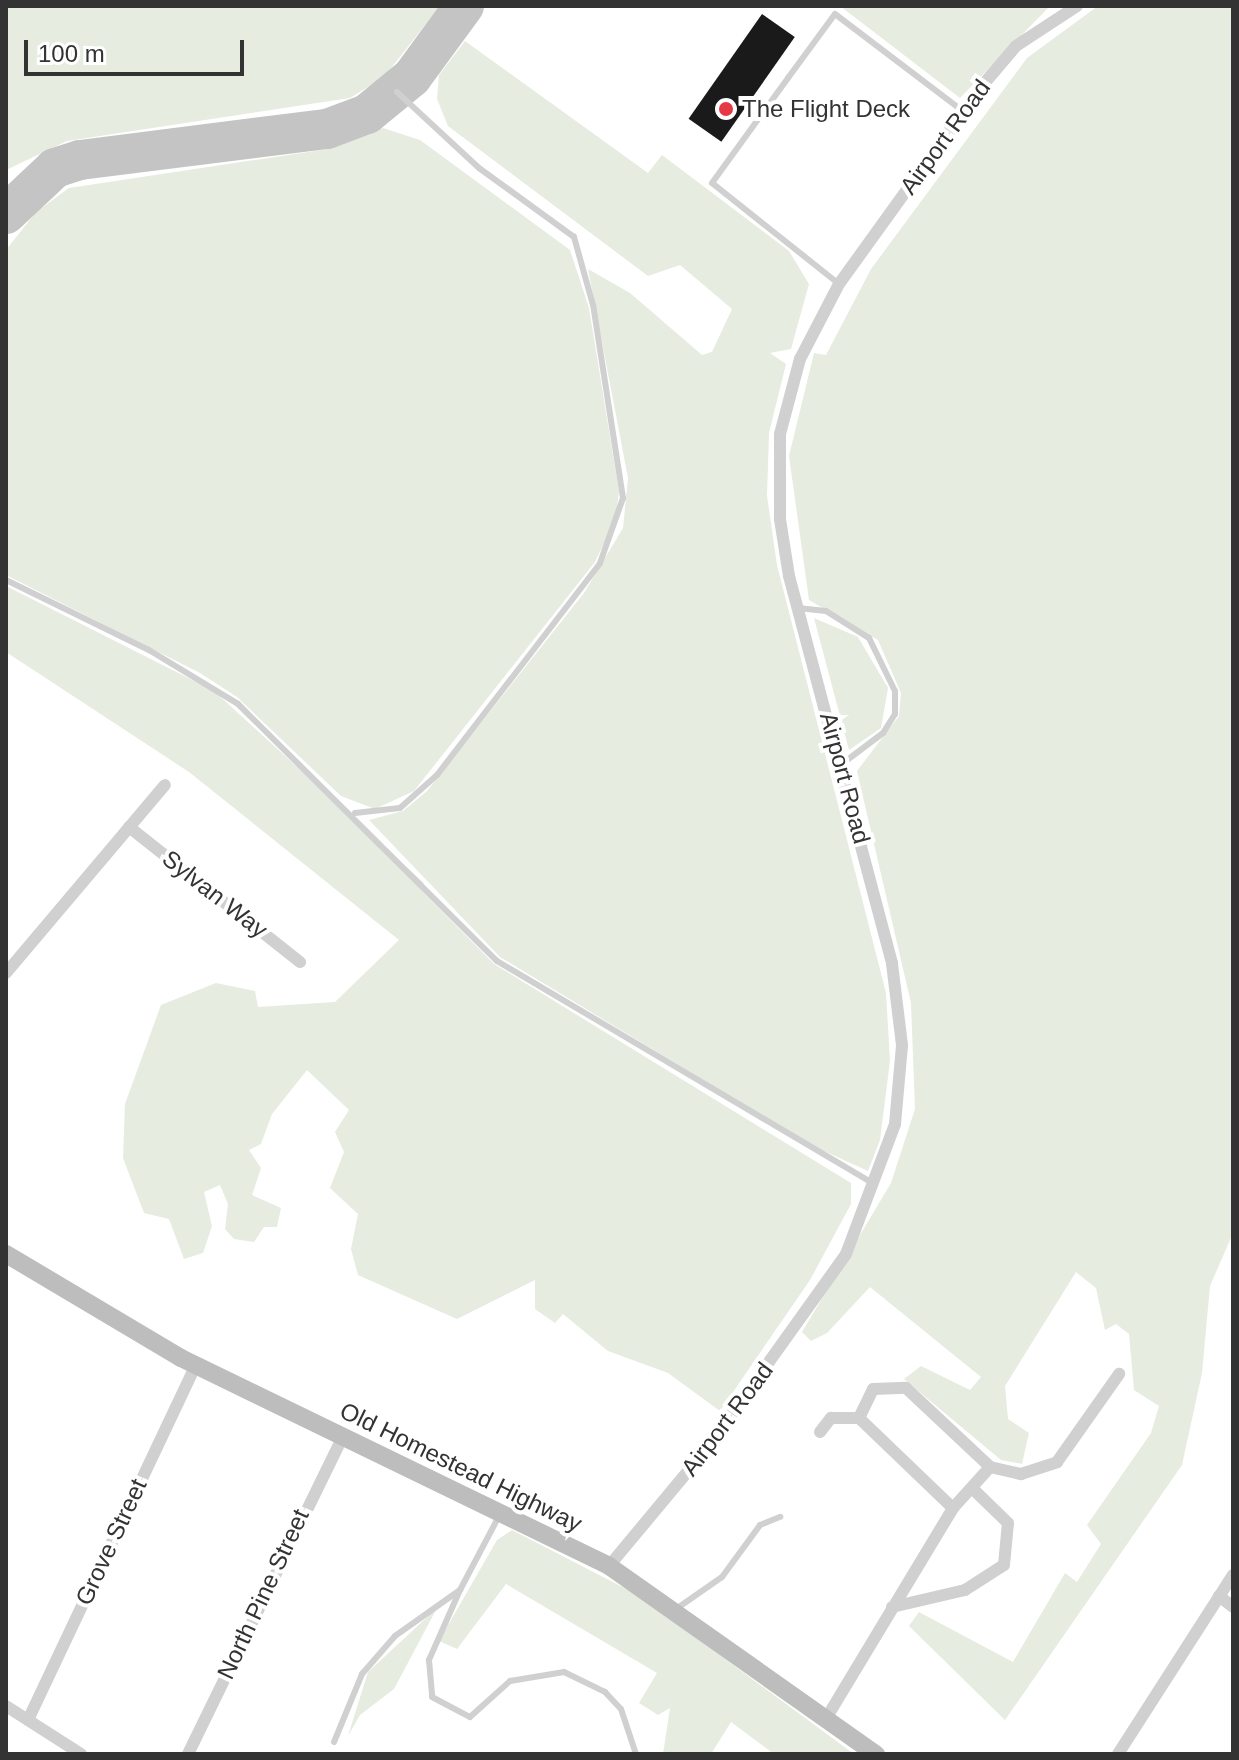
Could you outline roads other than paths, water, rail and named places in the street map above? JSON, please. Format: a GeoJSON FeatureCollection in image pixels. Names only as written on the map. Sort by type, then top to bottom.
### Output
{"type":"FeatureCollection","features":[{"type":"Feature","properties":{"kind":"main road","name":"Old Homestead Highway"},"geometry":{"type":"LineString","coordinates":[[6,1254],[196,1365],[502,1511],[609,1566],[676,1609],[876,1754]]}},
{"type":"Feature","properties":{"kind":"street","name":"Airport Road"},"geometry":{"type":"LineString","coordinates":[[609,1566],[808,1312],[846,1254],[876,1185],[895,1124],[902,1045],[892,963],[842,764],[798,608],[780,519],[780,434],[800,359],[839,284],[963,111],[1016,46],[1077,6]]}},
{"type":"Feature","properties":{"kind":"street"},"geometry":{"type":"LineString","coordinates":[[6,973],[165,785]]}},
{"type":"Feature","properties":{"kind":"street","name":"Sylvan Way"},"geometry":{"type":"LineString","coordinates":[[129,827],[300,962]]}},
{"type":"Feature","properties":{"kind":"street","name":"Grove Street"},"geometry":{"type":"LineString","coordinates":[[28,1720],[196,1365]]}},
{"type":"Feature","properties":{"kind":"street"},"geometry":{"type":"LineString","coordinates":[[859,1418],[873,1389],[906,1388],[990,1467],[1041,1472],[1057,1462],[1119,1374]]}},
{"type":"Feature","properties":{"kind":"street"},"geometry":{"type":"LineString","coordinates":[[820,1432],[831,1418],[859,1418],[953,1508]]}},
{"type":"Feature","properties":{"kind":"street","name":"North Pine Street"},"geometry":{"type":"LineString","coordinates":[[188,1754],[343,1436]]}},
{"type":"Feature","properties":{"kind":"street"},"geometry":{"type":"LineString","coordinates":[[827,1717],[953,1508],[990,1467]]}},
{"type":"Feature","properties":{"kind":"street"},"geometry":{"type":"LineString","coordinates":[[892,1607],[965,1590],[1004,1565],[1008,1523],[973,1489]]}},
{"type":"Feature","properties":{"kind":"street"},"geometry":{"type":"LineString","coordinates":[[1118,1754],[1233,1575]]}},
{"type":"Feature","properties":{"kind":"street"},"geometry":{"type":"LineString","coordinates":[[1219,1596],[1233,1607]]}},
{"type":"Feature","properties":{"kind":"street"},"geometry":{"type":"LineString","coordinates":[[6,1706],[81,1754]]}},
{"type":"Feature","properties":{"kind":"lane"},"geometry":{"type":"LineString","coordinates":[[839,284],[712,183],[835,14],[963,111]]}},
{"type":"Feature","properties":{"kind":"lane"},"geometry":{"type":"LineString","coordinates":[[355,813],[400,808],[437,775],[600,563],[623,498],[593,305],[574,237],[479,168],[397,92]]}},
{"type":"Feature","properties":{"kind":"lane"},"geometry":{"type":"LineString","coordinates":[[6,580],[212,686],[355,813],[497,961],[876,1185]]}},
{"type":"Feature","properties":{"kind":"lane"},"geometry":{"type":"LineString","coordinates":[[798,608],[826,611],[869,638],[895,691],[895,714],[883,733],[842,764]]}},
{"type":"Feature","properties":{"kind":"lane"},"geometry":{"type":"LineString","coordinates":[[502,1511],[460,1590],[429,1660],[432,1697],[470,1717],[510,1681],[564,1672],[605,1692],[621,1709],[636,1754]]}},
{"type":"Feature","properties":{"kind":"lane"},"geometry":{"type":"LineString","coordinates":[[676,1609],[722,1577],[760,1525],[780,1517]]}},
{"type":"Feature","properties":{"kind":"lane"},"geometry":{"type":"LineString","coordinates":[[334,1742],[362,1674],[395,1636],[460,1590]]}},
{"type":"Feature","properties":{"kind":"place","name":"The Flight Deck"},"geometry":{"type":"Point","coordinates":[726,109]}}]}
